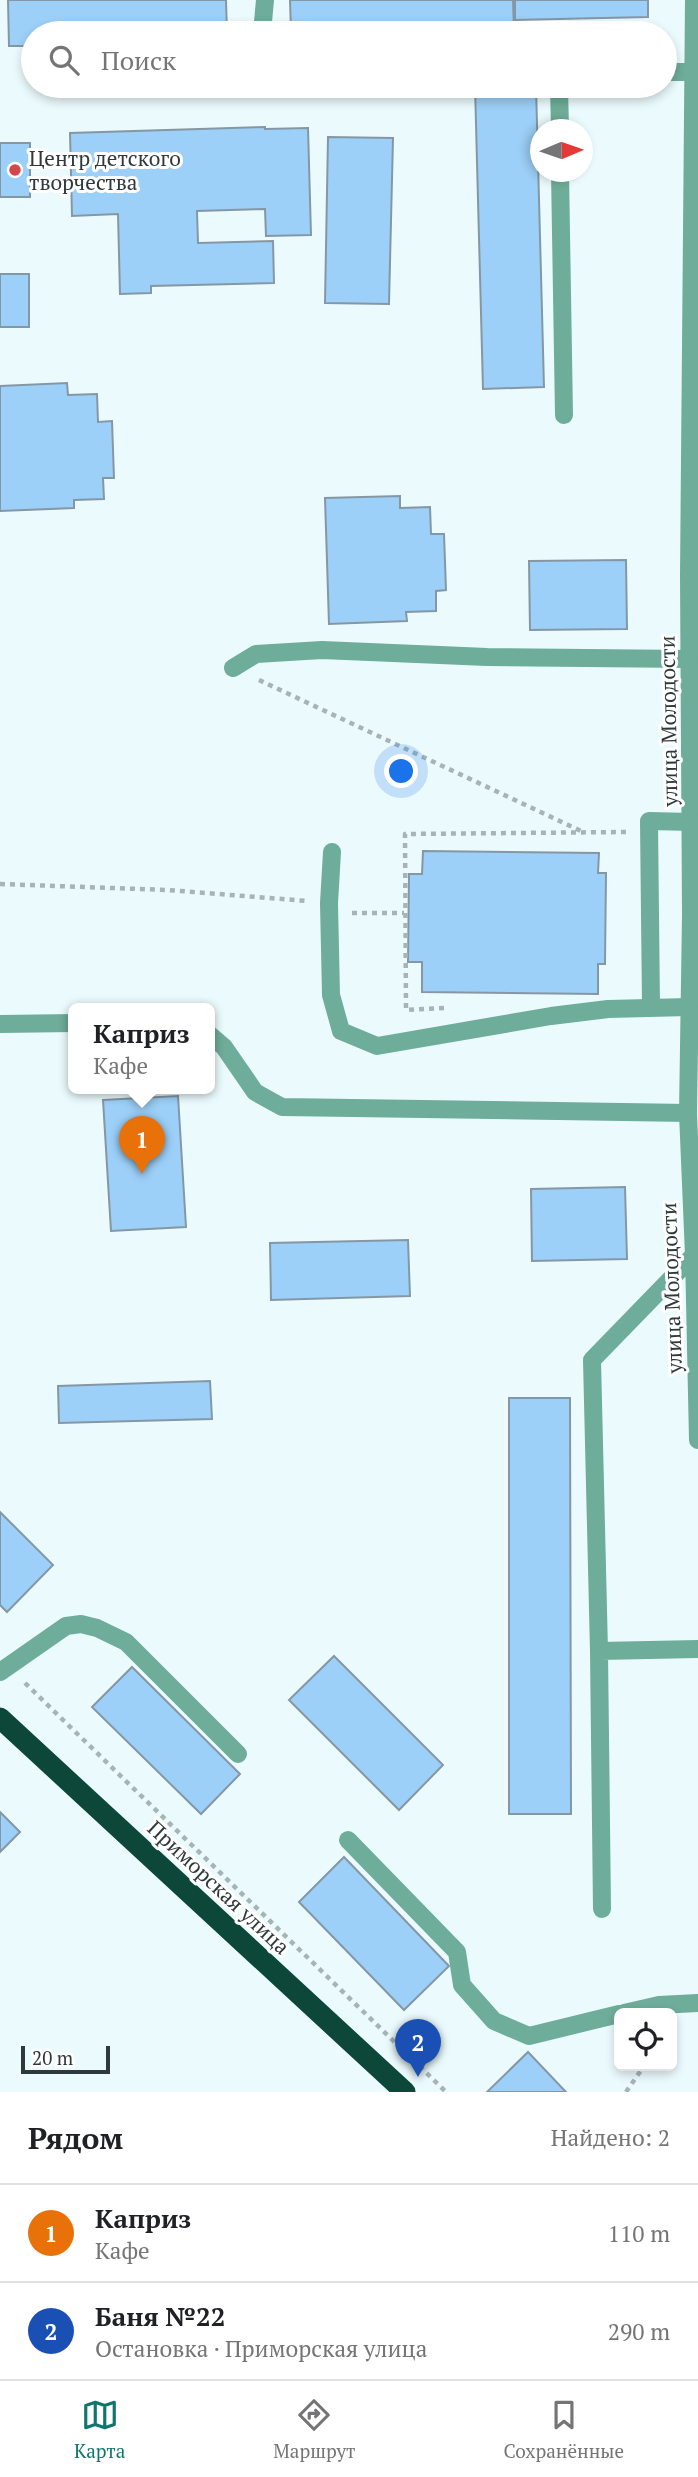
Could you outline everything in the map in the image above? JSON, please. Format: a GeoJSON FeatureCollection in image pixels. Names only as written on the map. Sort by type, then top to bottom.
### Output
{"type":"FeatureCollection","features":[{"type":"Feature","properties":{"kind":"highway","name":"Приморская улица"},"geometry":{"type":"LineString","coordinates":[[0,1718],[405,2092]]}},
{"type":"Feature","properties":{"kind":"street"},"geometry":{"type":"LineString","coordinates":[[263,21],[265,0]]}},
{"type":"Feature","properties":{"kind":"street","name":"улица Молодости"},"geometry":{"type":"LineString","coordinates":[[694,0],[694,575],[689,659],[695,914],[689,1007],[688,1113],[698,1440]]}},
{"type":"Feature","properties":{"kind":"street"},"geometry":{"type":"LineString","coordinates":[[677,72],[696,73]]}},
{"type":"Feature","properties":{"kind":"street"},"geometry":{"type":"LineString","coordinates":[[559,98],[560,119]]}},
{"type":"Feature","properties":{"kind":"street"},"geometry":{"type":"LineString","coordinates":[[560,182],[564,415]]}},
{"type":"Feature","properties":{"kind":"street"},"geometry":{"type":"LineString","coordinates":[[233,668],[256,654],[322,650],[487,657],[689,659]]}},
{"type":"Feature","properties":{"kind":"street"},"geometry":{"type":"LineString","coordinates":[[651,1007],[649,821],[692,822]]}},
{"type":"Feature","properties":{"kind":"street"},"geometry":{"type":"LineString","coordinates":[[332,852],[329,903],[331,995],[341,1031],[377,1046],[551,1016],[608,1009],[689,1007]]}},
{"type":"Feature","properties":{"kind":"street"},"geometry":{"type":"LineString","coordinates":[[0,1024],[68,1023]]}},
{"type":"Feature","properties":{"kind":"street"},"geometry":{"type":"LineString","coordinates":[[215,1039],[224,1047],[254,1092],[282,1107],[688,1113]]}},
{"type":"Feature","properties":{"kind":"street"},"geometry":{"type":"LineString","coordinates":[[602,1909],[592,1360],[694,1255]]}},
{"type":"Feature","properties":{"kind":"street"},"geometry":{"type":"LineString","coordinates":[[4,1669],[66,1626],[80,1624],[97,1628],[126,1642],[237,1754]]}},
{"type":"Feature","properties":{"kind":"street"},"geometry":{"type":"LineString","coordinates":[[599,1651],[698,1649]]}},
{"type":"Feature","properties":{"kind":"street"},"geometry":{"type":"LineString","coordinates":[[348,1840],[457,1952],[462,1985],[494,2021],[529,2036],[614,2016]]}},
{"type":"Feature","properties":{"kind":"street"},"geometry":{"type":"LineString","coordinates":[[647,2008],[698,2003]]}},
{"type":"Feature","properties":{"kind":"path"},"geometry":{"type":"LineString","coordinates":[[233,668],[585,833]]}},
{"type":"Feature","properties":{"kind":"path"},"geometry":{"type":"LineString","coordinates":[[446,1008],[405,1010],[405,834],[649,832]]}},
{"type":"Feature","properties":{"kind":"path"},"geometry":{"type":"LineString","coordinates":[[0,884],[168,890],[329,903],[353,913],[404,913]]}},
{"type":"Feature","properties":{"kind":"path"},"geometry":{"type":"LineString","coordinates":[[4,1669],[446,2092]]}},
{"type":"Feature","properties":{"kind":"path"},"geometry":{"type":"LineString","coordinates":[[626,2092],[641,2071]]}},
{"type":"Feature","properties":{"kind":"building"},"geometry":{"type":"Polygon","coordinates":[[[8,0],[226,0],[227,21],[21,21],[21,46],[9,46],[8,0]]]}},
{"type":"Feature","properties":{"kind":"building"},"geometry":{"type":"Polygon","coordinates":[[[290,0],[513,0],[514,21],[291,21],[290,0]]]}},
{"type":"Feature","properties":{"kind":"building"},"geometry":{"type":"Polygon","coordinates":[[[515,0],[648,0],[648,17],[515,20],[515,0]]]}},
{"type":"Feature","properties":{"kind":"building"},"geometry":{"type":"Polygon","coordinates":[[[475,98],[536,98],[537,119],[530,119],[530,182],[539,182],[544,387],[483,389],[475,98]]]}},
{"type":"Feature","properties":{"kind":"building"},"geometry":{"type":"Polygon","coordinates":[[[308,128],[311,235],[266,236],[265,209],[197,211],[198,243],[273,241],[274,283],[151,286],[151,293],[120,294],[118,214],[72,216],[70,133],[308,128]]]}},
{"type":"Feature","properties":{"kind":"building"},"geometry":{"type":"Polygon","coordinates":[[[328,137],[393,138],[389,304],[325,303],[328,137]]]}},
{"type":"Feature","properties":{"kind":"building","name":"Центр детского творчества"},"geometry":{"type":"Polygon","coordinates":[[[0,143],[30,143],[30,197],[0,197],[0,143]]]}},
{"type":"Feature","properties":{"kind":"building"},"geometry":{"type":"Polygon","coordinates":[[[0,274],[29,274],[29,327],[0,327],[0,274]]]}},
{"type":"Feature","properties":{"kind":"building"},"geometry":{"type":"Polygon","coordinates":[[[67,383],[68,395],[97,394],[98,422],[112,421],[114,478],[103,478],[104,499],[74,500],[74,508],[0,511],[0,386],[67,383]]]}},
{"type":"Feature","properties":{"kind":"building"},"geometry":{"type":"Polygon","coordinates":[[[400,496],[400,508],[430,507],[431,534],[444,534],[446,590],[436,591],[436,611],[406,612],[407,621],[329,624],[325,498],[400,496]]]}},
{"type":"Feature","properties":{"kind":"building"},"geometry":{"type":"Polygon","coordinates":[[[626,560],[627,629],[530,630],[529,561],[626,560]]]}},
{"type":"Feature","properties":{"kind":"building"},"geometry":{"type":"Polygon","coordinates":[[[423,851],[599,853],[598,873],[606,873],[605,964],[598,964],[598,994],[422,992],[422,962],[408,962],[409,874],[422,874],[423,851]]]}},
{"type":"Feature","properties":{"kind":"building"},"geometry":{"type":"Polygon","coordinates":[[[178,1096],[186,1227],[111,1231],[103,1100],[178,1096]]]}},
{"type":"Feature","properties":{"kind":"building"},"geometry":{"type":"Polygon","coordinates":[[[625,1187],[627,1259],[532,1261],[531,1189],[625,1187]]]}},
{"type":"Feature","properties":{"kind":"building"},"geometry":{"type":"Polygon","coordinates":[[[408,1240],[410,1296],[271,1300],[270,1243],[408,1240]]]}},
{"type":"Feature","properties":{"kind":"building"},"geometry":{"type":"Polygon","coordinates":[[[210,1381],[212,1419],[59,1423],[58,1386],[210,1381]]]}},
{"type":"Feature","properties":{"kind":"building"},"geometry":{"type":"Polygon","coordinates":[[[509,1398],[570,1398],[571,1814],[509,1814],[509,1398]]]}},
{"type":"Feature","properties":{"kind":"building"},"geometry":{"type":"Polygon","coordinates":[[[0,1512],[53,1565],[7,1612],[0,1605],[0,1512]]]}},
{"type":"Feature","properties":{"kind":"building"},"geometry":{"type":"Polygon","coordinates":[[[334,1656],[443,1765],[399,1810],[289,1700],[334,1656]]]}},
{"type":"Feature","properties":{"kind":"building"},"geometry":{"type":"Polygon","coordinates":[[[132,1667],[240,1774],[201,1814],[92,1707],[132,1667]]]}},
{"type":"Feature","properties":{"kind":"building"},"geometry":{"type":"Polygon","coordinates":[[[0,1812],[20,1832],[0,1852],[0,1812]]]}},
{"type":"Feature","properties":{"kind":"building"},"geometry":{"type":"Polygon","coordinates":[[[344,1857],[449,1966],[404,2010],[299,1902],[344,1857]]]}},
{"type":"Feature","properties":{"kind":"building"},"geometry":{"type":"Polygon","coordinates":[[[528,2052],[566,2092],[487,2092],[528,2052]]]}},
{"type":"Feature","properties":{"kind":"place","name":"Центр детского творчества"},"geometry":{"type":"Point","coordinates":[15,170]}},
{"type":"Feature","properties":{"kind":"place","name":"Каприз"},"geometry":{"type":"Point","coordinates":[142,1174]}},
{"type":"Feature","properties":{"kind":"place","name":"Баня №22"},"geometry":{"type":"Point","coordinates":[418,2077]}}]}
